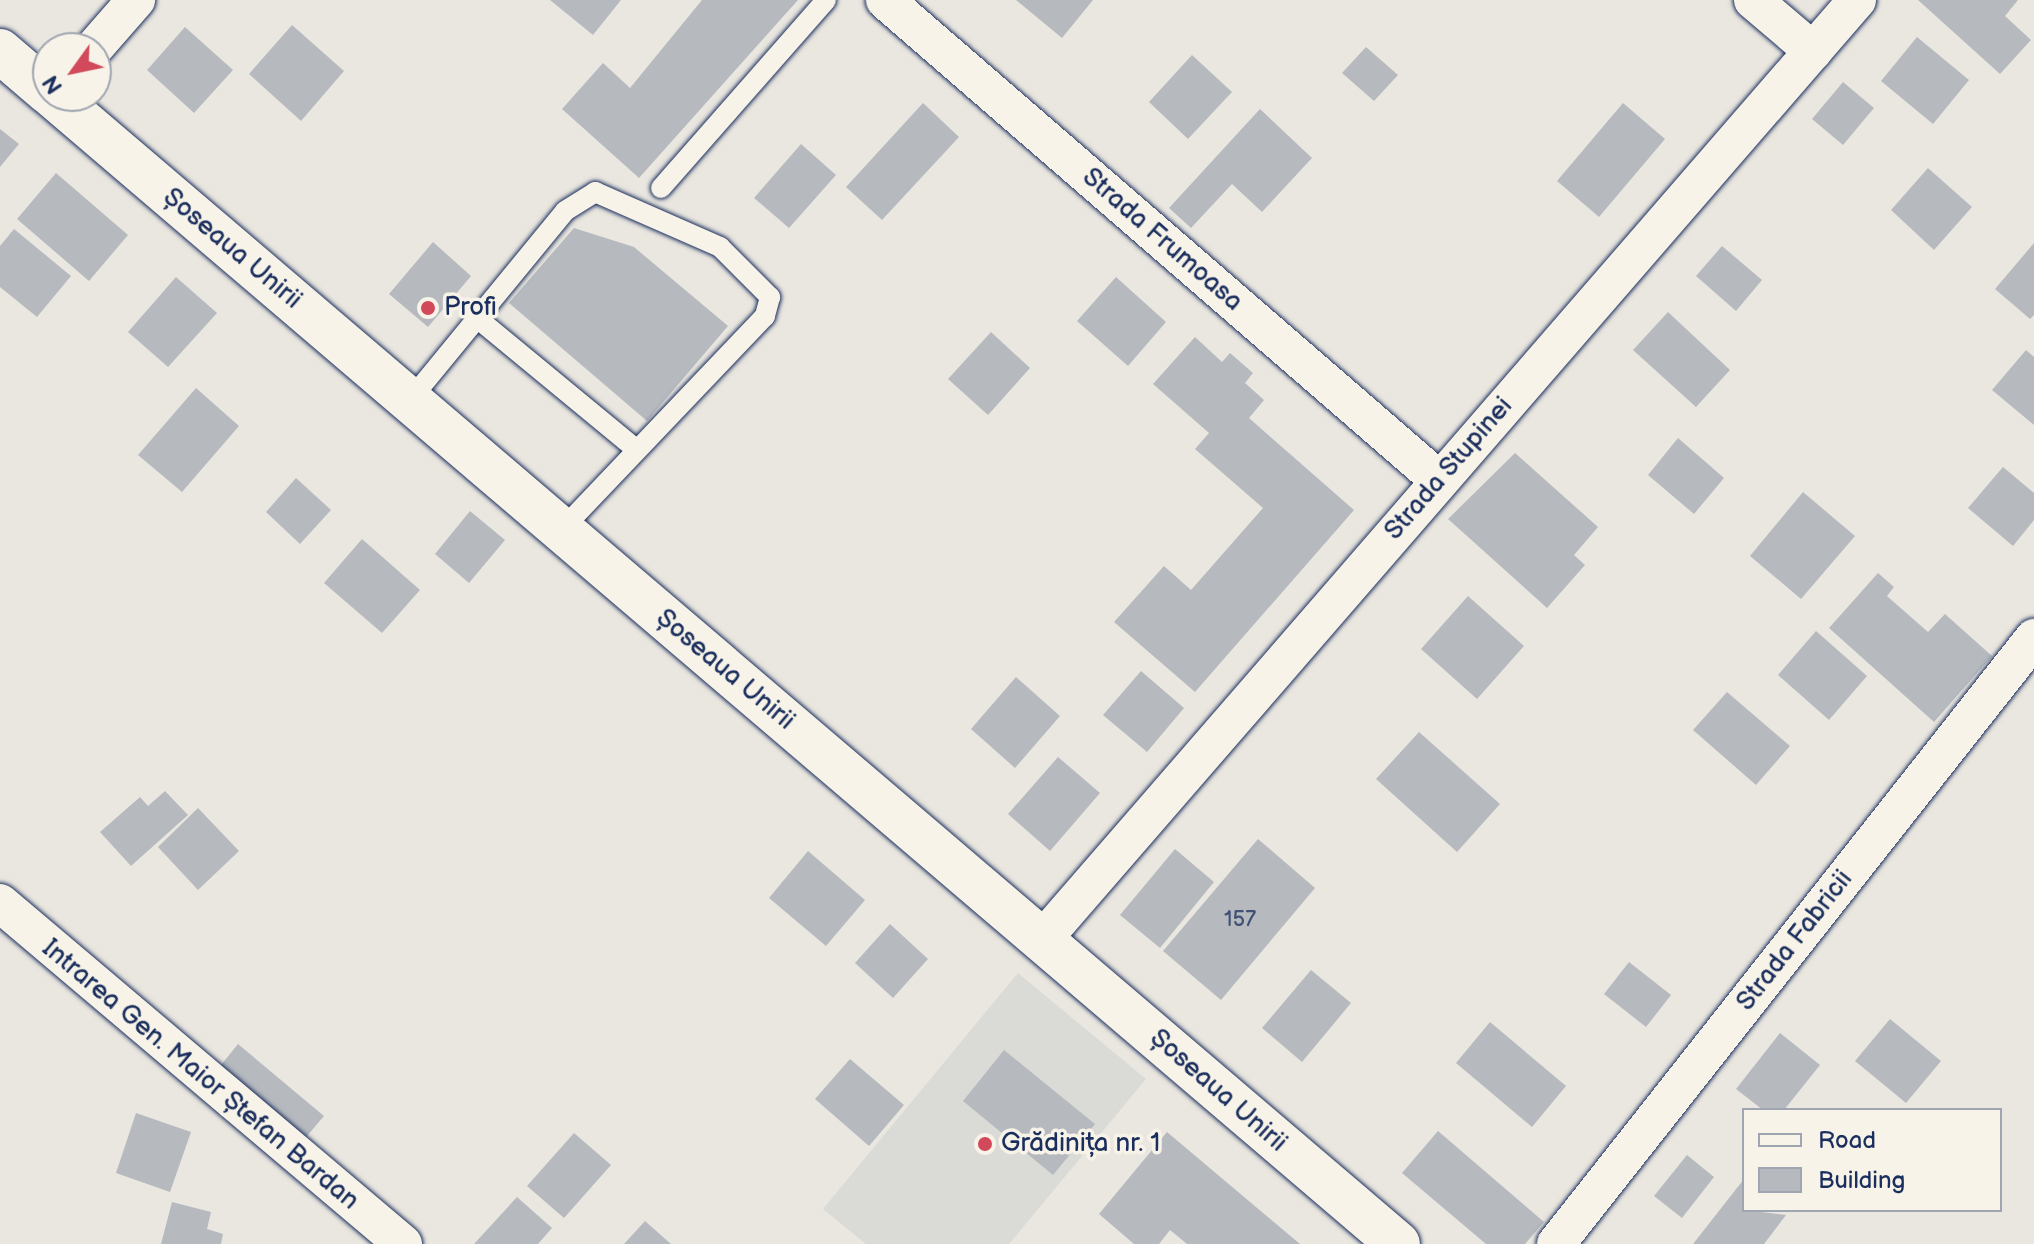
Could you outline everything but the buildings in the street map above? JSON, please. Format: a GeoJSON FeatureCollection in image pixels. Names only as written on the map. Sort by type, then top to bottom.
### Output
{"type":"FeatureCollection","features":[{"type":"Feature","properties":{"kind":"main road","name":"Șoseaua Unirii"},"geometry":{"type":"LineString","coordinates":[[0,51],[32,79]]}},
{"type":"Feature","properties":{"kind":"main road","name":"Șoseaua Unirii"},"geometry":{"type":"LineString","coordinates":[[71,112],[1398,1244]]}},
{"type":"Feature","properties":{"kind":"street"},"geometry":{"type":"LineString","coordinates":[[108,32],[136,0]]}},
{"type":"Feature","properties":{"kind":"street","name":"Strada Frumoasa"},"geometry":{"type":"LineString","coordinates":[[885,0],[1439,480]]}},
{"type":"Feature","properties":{"kind":"street"},"geometry":{"type":"LineString","coordinates":[[1753,0],[1813,51]]}},
{"type":"Feature","properties":{"kind":"street","name":"Strada Stupinei"},"geometry":{"type":"LineString","coordinates":[[1042,940],[1857,0]]}},
{"type":"Feature","properties":{"kind":"street","name":"Strada Fabricii"},"geometry":{"type":"LineString","coordinates":[[1556,1244],[2034,638]]}},
{"type":"Feature","properties":{"kind":"street","name":"Intrarea Gen. Maior Ștefan Bardan"},"geometry":{"type":"LineString","coordinates":[[0,903],[403,1244]]}},
{"type":"Feature","properties":{"kind":"lane"},"geometry":{"type":"LineString","coordinates":[[661,188],[826,0]]}},
{"type":"Feature","properties":{"kind":"lane"},"geometry":{"type":"LineString","coordinates":[[410,400],[565,211],[595,192],[720,247],[770,297],[765,316],[561,530]]}},
{"type":"Feature","properties":{"kind":"lane"},"geometry":{"type":"LineString","coordinates":[[477,318],[637,450]]}},
{"type":"Feature","properties":{"kind":"shaded area","name":"Grădinița nr. 1"},"geometry":{"type":"Polygon","coordinates":[[[1018,973],[1146,1079],[1009,1244],[866,1244],[823,1209],[1018,973]]]}},
{"type":"Feature","properties":{"kind":"place","name":"Profi"},"geometry":{"type":"Point","coordinates":[428,308]}},
{"type":"Feature","properties":{"kind":"place","name":"Grădinița nr. 1"},"geometry":{"type":"Point","coordinates":[985,1144]}}]}
